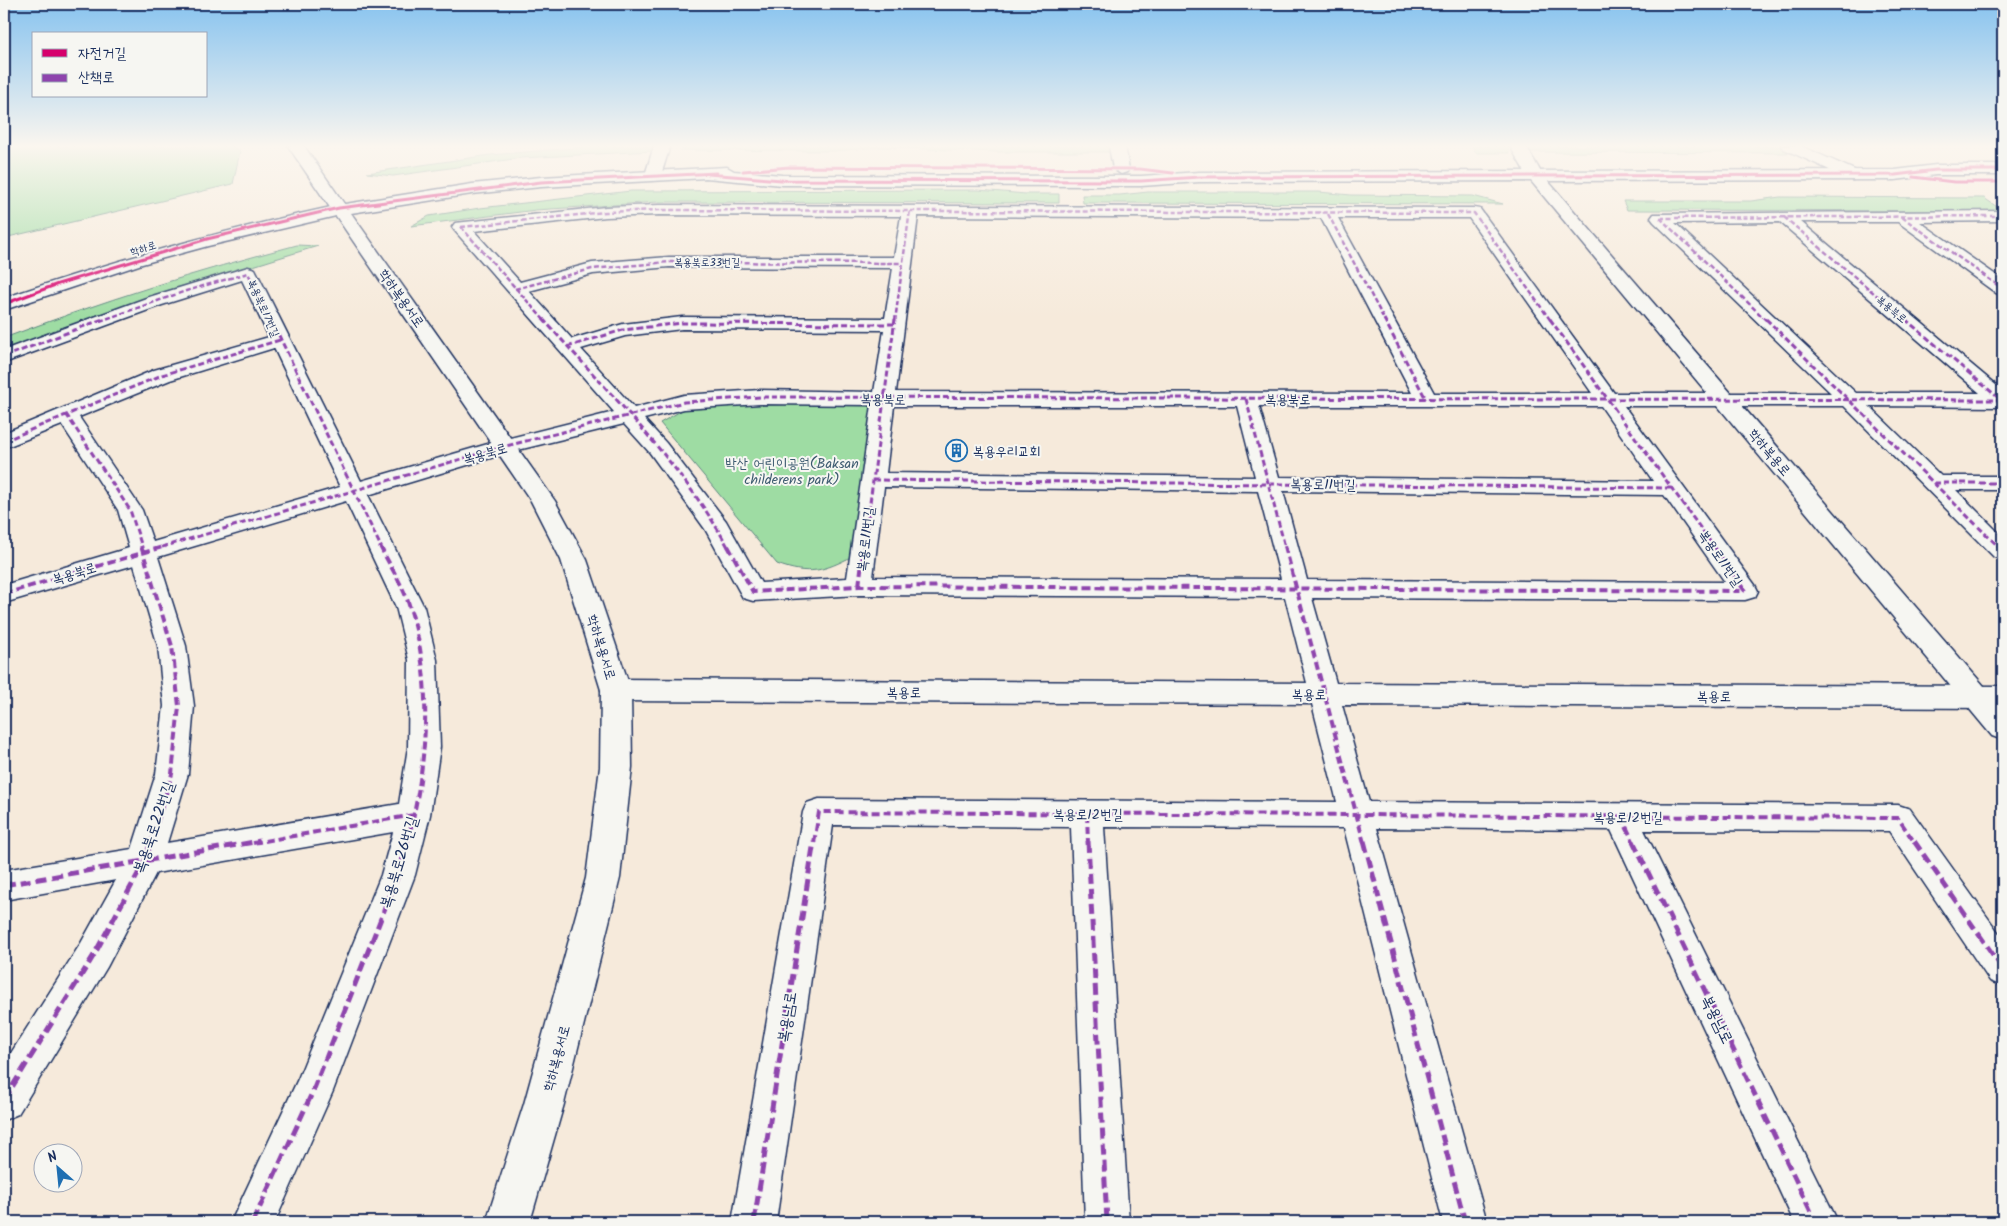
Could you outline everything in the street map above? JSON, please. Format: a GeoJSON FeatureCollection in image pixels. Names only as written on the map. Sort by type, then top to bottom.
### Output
{"type":"FeatureCollection","features":[{"type":"Feature","properties":{"kind":"street","name":"학하복용서로"},"geometry":{"type":"LineString","coordinates":[[336,203],[543,501],[574,560],[616,690],[616,767],[603,878],[544,1104],[508,1222]]}},
{"type":"Feature","properties":{"kind":"street","name":"학하로"},"geometry":{"type":"LineString","coordinates":[[4,304],[67,282],[206,239],[339,208],[376,203]]}},
{"type":"Feature","properties":{"kind":"street","name":"학하복용로"},"geometry":{"type":"LineString","coordinates":[[1558,203],[1726,400],[1990,697],[2003,728]]}},
{"type":"Feature","properties":{"kind":"street"},"geometry":{"type":"LineString","coordinates":[[859,586],[754,592],[716,527],[658,448],[461,227],[597,213],[658,210],[910,210],[1328,214],[1474,213],[1671,488]]}},
{"type":"Feature","properties":{"kind":"street"},"geometry":{"type":"LineString","coordinates":[[873,480],[910,210]]}},
{"type":"Feature","properties":{"kind":"street"},"geometry":{"type":"LineString","coordinates":[[1328,214],[1426,399]]}},
{"type":"Feature","properties":{"kind":"street"},"geometry":{"type":"LineString","coordinates":[[2003,216],[1660,218],[1850,400],[2003,551]]}},
{"type":"Feature","properties":{"kind":"street","name":"복용북로"},"geometry":{"type":"LineString","coordinates":[[1784,217],[2002,400]]}},
{"type":"Feature","properties":{"kind":"street"},"geometry":{"type":"LineString","coordinates":[[1902,217],[2003,289]]}},
{"type":"Feature","properties":{"kind":"street","name":"복용북로33번길"},"geometry":{"type":"LineString","coordinates":[[515,289],[592,270],[669,262],[902,263]]}},
{"type":"Feature","properties":{"kind":"street","name":"복용북로17번길"},"geometry":{"type":"LineString","coordinates":[[4,358],[110,316],[194,288],[248,273],[280,340],[162,375],[4,441]]}},
{"type":"Feature","properties":{"kind":"street"},"geometry":{"type":"LineString","coordinates":[[567,347],[623,330],[682,323],[894,324]]}},
{"type":"Feature","properties":{"kind":"street"},"geometry":{"type":"LineString","coordinates":[[280,340],[353,490]]}},
{"type":"Feature","properties":{"kind":"street","name":"복용북로"},"geometry":{"type":"LineString","coordinates":[[4,594],[506,446],[684,402],[760,397],[883,399],[2002,400]]}},
{"type":"Feature","properties":{"kind":"street","name":"복용로11번길"},"geometry":{"type":"LineString","coordinates":[[1246,399],[1324,694]]}},
{"type":"Feature","properties":{"kind":"street"},"geometry":{"type":"LineString","coordinates":[[66,414],[130,510],[144,552]]}},
{"type":"Feature","properties":{"kind":"street","name":"복용로11번길"},"geometry":{"type":"LineString","coordinates":[[873,480],[1671,488],[1745,591],[859,586],[873,480]]}},
{"type":"Feature","properties":{"kind":"street"},"geometry":{"type":"LineString","coordinates":[[1934,483],[2003,483]]}},
{"type":"Feature","properties":{"kind":"street","name":"복용북로26번길"},"geometry":{"type":"LineString","coordinates":[[253,1222],[314,1091],[398,875],[414,815],[424,747],[423,660],[410,607],[353,490]]}},
{"type":"Feature","properties":{"kind":"street","name":"복용북로22번길"},"geometry":{"type":"LineString","coordinates":[[4,1100],[94,955],[145,861],[172,774],[179,706],[172,646],[144,552]]}},
{"type":"Feature","properties":{"kind":"street","name":"복용로"},"geometry":{"type":"LineString","coordinates":[[616,690],[1990,697]]}},
{"type":"Feature","properties":{"kind":"street"},"geometry":{"type":"LineString","coordinates":[[1324,694],[1465,1222]]}},
{"type":"Feature","properties":{"kind":"street","name":"복용로12번길"},"geometry":{"type":"LineString","coordinates":[[819,812],[1898,818],[2003,969]]}},
{"type":"Feature","properties":{"kind":"street","name":"복용남로"},"geometry":{"type":"LineString","coordinates":[[754,1222],[819,812]]}},
{"type":"Feature","properties":{"kind":"street"},"geometry":{"type":"LineString","coordinates":[[1087,814],[1107,1222]]}},
{"type":"Feature","properties":{"kind":"street"},"geometry":{"type":"LineString","coordinates":[[4,885],[414,815]]}},
{"type":"Feature","properties":{"kind":"street","name":"복용남로"},"geometry":{"type":"LineString","coordinates":[[1621,816],[1816,1222]]}},
{"type":"Feature","properties":{"kind":"green space"},"geometry":{"type":"Polygon","coordinates":[[[4,203],[152,203],[4,238],[4,203]]]}},
{"type":"Feature","properties":{"kind":"green space"},"geometry":{"type":"Polygon","coordinates":[[[523,203],[639,203],[536,210],[411,226],[429,216],[523,203]]]}},
{"type":"Feature","properties":{"kind":"green space"},"geometry":{"type":"Polygon","coordinates":[[[1173,203],[1500,203],[1503,204],[1173,203]]]}},
{"type":"Feature","properties":{"kind":"green space"},"geometry":{"type":"Polygon","coordinates":[[[1624,203],[1992,203],[2003,211],[1627,210],[1624,203]]]}},
{"type":"Feature","properties":{"kind":"green space"},"geometry":{"type":"Polygon","coordinates":[[[297,245],[318,246],[160,296],[4,353],[4,338],[149,288],[297,245]]]}},
{"type":"Feature","properties":{"kind":"green space","name":"박산 어린이공원(Baksan childerens park)"},"geometry":{"type":"Polygon","coordinates":[[[859,401],[873,408],[853,556],[825,568],[807,571],[777,564],[660,423],[691,405],[859,401]]]}},
{"type":"Feature","properties":{"kind":"marked path"},"geometry":{"type":"LineString","coordinates":[[461,227],[606,212],[659,210],[1474,213],[1745,591]]}},
{"type":"Feature","properties":{"kind":"marked path"},"geometry":{"type":"LineString","coordinates":[[859,586],[910,210]]}},
{"type":"Feature","properties":{"kind":"marked path"},"geometry":{"type":"LineString","coordinates":[[1328,214],[1426,399]]}},
{"type":"Feature","properties":{"kind":"marked path"},"geometry":{"type":"LineString","coordinates":[[1660,218],[2003,216]]}},
{"type":"Feature","properties":{"kind":"marked path"},"geometry":{"type":"LineString","coordinates":[[1784,217],[2001,400]]}},
{"type":"Feature","properties":{"kind":"marked path"},"geometry":{"type":"LineString","coordinates":[[1902,217],[2003,289]]}},
{"type":"Feature","properties":{"kind":"marked path"},"geometry":{"type":"LineString","coordinates":[[1660,218],[1850,400],[2003,551]]}},
{"type":"Feature","properties":{"kind":"marked path"},"geometry":{"type":"LineString","coordinates":[[461,227],[658,448],[717,527],[753,592],[859,586],[1745,591]]}},
{"type":"Feature","properties":{"kind":"marked path"},"geometry":{"type":"LineString","coordinates":[[515,289],[592,269],[669,262],[902,263]]}},
{"type":"Feature","properties":{"kind":"marked path"},"geometry":{"type":"LineString","coordinates":[[4,357],[155,301],[248,273],[410,607],[423,660],[424,747],[414,815],[398,875],[313,1091],[253,1222]]}},
{"type":"Feature","properties":{"kind":"marked path"},"geometry":{"type":"LineString","coordinates":[[567,347],[623,330],[682,323],[894,324]]}},
{"type":"Feature","properties":{"kind":"marked path"},"geometry":{"type":"LineString","coordinates":[[4,441],[162,375],[280,340]]}},
{"type":"Feature","properties":{"kind":"marked path"},"geometry":{"type":"LineString","coordinates":[[4,594],[506,446],[684,402],[760,397],[883,399],[2003,400]]}},
{"type":"Feature","properties":{"kind":"marked path"},"geometry":{"type":"LineString","coordinates":[[1246,399],[1465,1222]]}},
{"type":"Feature","properties":{"kind":"marked path"},"geometry":{"type":"LineString","coordinates":[[4,1100],[94,955],[145,861],[172,774],[179,706],[172,646],[130,510],[66,414]]}},
{"type":"Feature","properties":{"kind":"marked path"},"geometry":{"type":"LineString","coordinates":[[873,480],[1671,488]]}},
{"type":"Feature","properties":{"kind":"marked path"},"geometry":{"type":"LineString","coordinates":[[1934,483],[2003,483]]}},
{"type":"Feature","properties":{"kind":"marked path"},"geometry":{"type":"LineString","coordinates":[[754,1222],[819,812],[1898,818],[2003,969]]}},
{"type":"Feature","properties":{"kind":"marked path"},"geometry":{"type":"LineString","coordinates":[[1087,814],[1107,1222]]}},
{"type":"Feature","properties":{"kind":"marked path"},"geometry":{"type":"LineString","coordinates":[[4,885],[414,815]]}},
{"type":"Feature","properties":{"kind":"marked path"},"geometry":{"type":"LineString","coordinates":[[1621,816],[1816,1222]]}},
{"type":"Feature","properties":{"kind":"cycle path"},"geometry":{"type":"LineString","coordinates":[[4,304],[58,284],[207,239],[339,208],[376,203]]}},
{"type":"Feature","properties":{"kind":"place","name":"복용우리교회"},"geometry":{"type":"Point","coordinates":[957,451]}}]}
